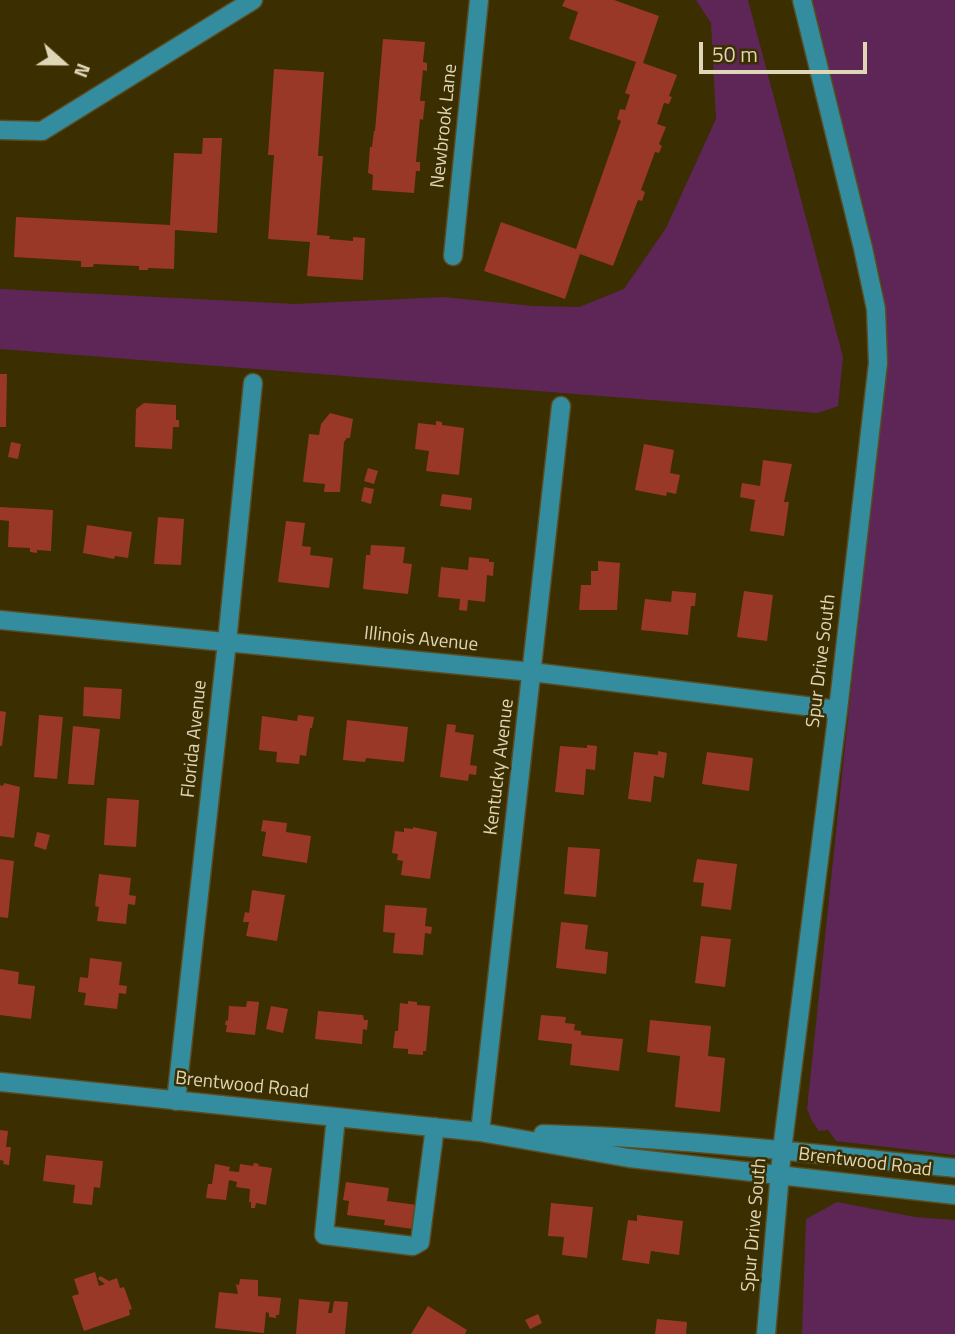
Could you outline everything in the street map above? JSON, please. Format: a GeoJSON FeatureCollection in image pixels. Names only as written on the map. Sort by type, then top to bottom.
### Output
{"type":"FeatureCollection","features":[{"type":"Feature","properties":{"kind":"street"},"geometry":{"type":"LineString","coordinates":[[0,130],[42,131],[253,0]]}},
{"type":"Feature","properties":{"kind":"street","name":"Newbrook Lane"},"geometry":{"type":"LineString","coordinates":[[453,256],[480,0]]}},
{"type":"Feature","properties":{"kind":"street","name":"Spur Drive South"},"geometry":{"type":"LineString","coordinates":[[766,1334],[782,1150],[838,710],[878,363],[876,309],[802,0]]}},
{"type":"Feature","properties":{"kind":"street","name":"Florida Avenue"},"geometry":{"type":"LineString","coordinates":[[176,1101],[253,383]]}},
{"type":"Feature","properties":{"kind":"street","name":"Kentucky Avenue"},"geometry":{"type":"LineString","coordinates":[[480,1132],[561,406]]}},
{"type":"Feature","properties":{"kind":"street","name":"Illinois Avenue"},"geometry":{"type":"LineString","coordinates":[[0,620],[532,672],[838,710]]}},
{"type":"Feature","properties":{"kind":"street","name":"Brentwood Road"},"geometry":{"type":"LineString","coordinates":[[0,1082],[480,1132],[629,1158],[955,1195]]}},
{"type":"Feature","properties":{"kind":"street"},"geometry":{"type":"LineString","coordinates":[[336,1117],[324,1235],[413,1246],[420,1242],[435,1127]]}},
{"type":"Feature","properties":{"kind":"street","name":"Brentwood Road"},"geometry":{"type":"LineString","coordinates":[[480,1132],[598,1135],[955,1168]]}},
{"type":"Feature","properties":{"kind":"shaded area"},"geometry":{"type":"Polygon","coordinates":[[[696,0],[748,0],[843,357],[838,406],[818,413],[0,349],[0,289],[295,304],[443,297],[533,306],[579,307],[624,289],[666,228],[716,119],[711,23],[696,0]]]}},
{"type":"Feature","properties":{"kind":"shaded area"},"geometry":{"type":"Polygon","coordinates":[[[810,0],[955,0],[955,1155],[836,1141],[828,1130],[819,1131],[807,1109],[886,355],[882,285],[810,0]]]}},
{"type":"Feature","properties":{"kind":"shaded area"},"geometry":{"type":"Polygon","coordinates":[[[837,1202],[915,1217],[955,1220],[955,1334],[802,1334],[806,1219],[837,1202]]]}},
{"type":"Feature","properties":{"kind":"building"},"geometry":{"type":"Polygon","coordinates":[[[565,0],[614,0],[659,16],[643,63],[677,75],[669,96],[672,97],[669,104],[664,103],[657,124],[666,127],[659,144],[662,146],[659,153],[655,152],[641,190],[645,192],[642,201],[638,200],[613,266],[580,254],[565,299],[484,271],[501,222],[576,249],[621,121],[617,119],[620,109],[625,110],[630,95],[625,93],[636,62],[569,39],[578,12],[562,6],[565,0]]]}},
{"type":"Feature","properties":{"kind":"building"},"geometry":{"type":"Polygon","coordinates":[[[383,39],[425,42],[423,62],[427,63],[427,71],[423,70],[420,101],[425,101],[423,120],[420,119],[416,162],[420,162],[420,171],[416,171],[414,193],[372,190],[373,175],[368,173],[370,147],[375,131],[383,39]]]}},
{"type":"Feature","properties":{"kind":"building"},"geometry":{"type":"Polygon","coordinates":[[[274,69],[324,72],[318,156],[323,156],[317,235],[353,241],[353,237],[365,238],[363,280],[307,276],[310,242],[268,239],[274,155],[268,155],[274,69]]]}},
{"type":"Feature","properties":{"kind":"building"},"geometry":{"type":"Polygon","coordinates":[[[203,138],[222,138],[217,233],[175,230],[174,269],[139,270],[139,266],[94,264],[93,267],[81,267],[81,261],[14,257],[16,217],[170,225],[174,153],[202,154],[203,138]]]}},
{"type":"Feature","properties":{"kind":"building"},"geometry":{"type":"Polygon","coordinates":[[[0,374],[7,374],[6,427],[0,427],[0,374]]]}},
{"type":"Feature","properties":{"kind":"building"},"geometry":{"type":"Polygon","coordinates":[[[144,403],[176,405],[179,427],[173,427],[172,449],[135,447],[136,409],[144,403]]]}},
{"type":"Feature","properties":{"kind":"building"},"geometry":{"type":"Polygon","coordinates":[[[330,413],[353,419],[350,438],[344,442],[340,492],[324,492],[325,484],[303,482],[309,434],[319,435],[321,424],[330,413]]]}},
{"type":"Feature","properties":{"kind":"building"},"geometry":{"type":"Polygon","coordinates":[[[436,421],[442,422],[442,425],[464,428],[459,475],[426,471],[429,451],[415,449],[418,423],[436,425],[436,421]]]}},
{"type":"Feature","properties":{"kind":"building"},"geometry":{"type":"Polygon","coordinates":[[[11,442],[21,444],[18,459],[8,457],[11,442]]]}},
{"type":"Feature","properties":{"kind":"building"},"geometry":{"type":"Polygon","coordinates":[[[644,444],[674,450],[670,473],[680,475],[676,494],[667,492],[666,496],[635,490],[644,444]]]}},
{"type":"Feature","properties":{"kind":"building"},"geometry":{"type":"Polygon","coordinates":[[[763,460],[792,464],[784,502],[789,502],[784,536],[750,531],[755,500],[740,497],[742,483],[760,486],[763,460]]]}},
{"type":"Feature","properties":{"kind":"building"},"geometry":{"type":"Polygon","coordinates":[[[368,468],[378,471],[374,484],[364,481],[368,468]]]}},
{"type":"Feature","properties":{"kind":"building"},"geometry":{"type":"Polygon","coordinates":[[[364,487],[374,489],[371,504],[361,501],[364,487]]]}},
{"type":"Feature","properties":{"kind":"building"},"geometry":{"type":"Polygon","coordinates":[[[442,494],[472,498],[471,510],[440,506],[442,494]]]}},
{"type":"Feature","properties":{"kind":"building"},"geometry":{"type":"Polygon","coordinates":[[[0,507],[53,510],[51,551],[37,550],[37,553],[30,552],[30,548],[8,547],[9,521],[0,520],[0,507]]]}},
{"type":"Feature","properties":{"kind":"building"},"geometry":{"type":"Polygon","coordinates":[[[158,517],[184,519],[181,565],[154,564],[158,517]]]}},
{"type":"Feature","properties":{"kind":"building"},"geometry":{"type":"Polygon","coordinates":[[[286,521],[305,523],[302,546],[311,547],[310,555],[333,558],[329,588],[278,582],[286,521]]]}},
{"type":"Feature","properties":{"kind":"building"},"geometry":{"type":"Polygon","coordinates":[[[87,525],[132,532],[128,558],[115,556],[114,559],[83,553],[87,525]]]}},
{"type":"Feature","properties":{"kind":"building"},"geometry":{"type":"Polygon","coordinates":[[[371,545],[405,547],[403,563],[412,564],[408,594],[363,589],[366,555],[370,555],[371,545]]]}},
{"type":"Feature","properties":{"kind":"building"},"geometry":{"type":"Polygon","coordinates":[[[469,557],[494,562],[493,576],[487,575],[485,602],[468,600],[467,611],[459,610],[460,599],[438,597],[441,567],[468,570],[469,557]]]}},
{"type":"Feature","properties":{"kind":"building"},"geometry":{"type":"Polygon","coordinates":[[[598,561],[620,563],[617,610],[579,610],[581,585],[591,585],[591,571],[598,571],[598,561]]]}},
{"type":"Feature","properties":{"kind":"building"},"geometry":{"type":"Polygon","coordinates":[[[672,591],[696,593],[695,606],[691,606],[688,635],[641,630],[645,599],[671,602],[672,591]]]}},
{"type":"Feature","properties":{"kind":"building"},"geometry":{"type":"Polygon","coordinates":[[[744,591],[773,595],[767,641],[737,637],[744,591]]]}},
{"type":"Feature","properties":{"kind":"building"},"geometry":{"type":"Polygon","coordinates":[[[84,687],[122,689],[120,719],[83,716],[84,687]]]}},
{"type":"Feature","properties":{"kind":"building"},"geometry":{"type":"Polygon","coordinates":[[[0,711],[6,712],[2,746],[0,746],[0,711]]]}},
{"type":"Feature","properties":{"kind":"building"},"geometry":{"type":"Polygon","coordinates":[[[39,715],[63,717],[57,779],[34,777],[39,715]]]}},
{"type":"Feature","properties":{"kind":"building"},"geometry":{"type":"Polygon","coordinates":[[[298,715],[314,717],[306,756],[300,755],[299,764],[276,762],[277,752],[259,750],[262,716],[297,721],[298,715]]]}},
{"type":"Feature","properties":{"kind":"building"},"geometry":{"type":"Polygon","coordinates":[[[347,720],[408,727],[404,762],[366,758],[365,762],[343,760],[347,720]]]}},
{"type":"Feature","properties":{"kind":"building"},"geometry":{"type":"Polygon","coordinates":[[[447,724],[456,725],[455,732],[474,735],[470,765],[477,766],[476,775],[469,774],[468,781],[440,777],[447,724]]]}},
{"type":"Feature","properties":{"kind":"building"},"geometry":{"type":"Polygon","coordinates":[[[73,726],[100,729],[94,785],[68,784],[73,726]]]}},
{"type":"Feature","properties":{"kind":"building"},"geometry":{"type":"Polygon","coordinates":[[[587,745],[597,746],[595,770],[586,769],[584,795],[555,792],[560,746],[587,748],[587,745]]]}},
{"type":"Feature","properties":{"kind":"building"},"geometry":{"type":"Polygon","coordinates":[[[658,751],[667,753],[664,778],[654,776],[651,802],[628,799],[634,752],[658,755],[658,751]]]}},
{"type":"Feature","properties":{"kind":"building"},"geometry":{"type":"Polygon","coordinates":[[[707,752],[753,758],[749,791],[702,784],[707,752]]]}},
{"type":"Feature","properties":{"kind":"building"},"geometry":{"type":"Polygon","coordinates":[[[4,783],[20,787],[14,838],[0,836],[0,785],[3,786],[4,783]]]}},
{"type":"Feature","properties":{"kind":"building"},"geometry":{"type":"Polygon","coordinates":[[[107,798],[139,800],[136,847],[104,845],[107,798]]]}},
{"type":"Feature","properties":{"kind":"building"},"geometry":{"type":"Polygon","coordinates":[[[263,820],[287,823],[286,832],[311,836],[307,863],[262,856],[266,832],[261,831],[263,820]]]}},
{"type":"Feature","properties":{"kind":"building"},"geometry":{"type":"Polygon","coordinates":[[[404,828],[437,832],[430,879],[401,875],[403,861],[397,860],[398,854],[392,853],[395,831],[404,832],[404,828]]]}},
{"type":"Feature","properties":{"kind":"building"},"geometry":{"type":"Polygon","coordinates":[[[37,832],[50,835],[46,850],[34,846],[37,832]]]}},
{"type":"Feature","properties":{"kind":"building"},"geometry":{"type":"Polygon","coordinates":[[[568,847],[600,849],[596,897],[564,894],[568,847]]]}},
{"type":"Feature","properties":{"kind":"building"},"geometry":{"type":"Polygon","coordinates":[[[0,859],[14,861],[8,918],[0,917],[0,859]]]}},
{"type":"Feature","properties":{"kind":"building"},"geometry":{"type":"Polygon","coordinates":[[[697,859],[737,864],[731,910],[701,906],[704,883],[693,882],[697,859]]]}},
{"type":"Feature","properties":{"kind":"building"},"geometry":{"type":"Polygon","coordinates":[[[99,874],[131,878],[129,895],[136,896],[135,905],[128,904],[126,924],[97,921],[99,907],[95,906],[99,874]]]}},
{"type":"Feature","properties":{"kind":"building"},"geometry":{"type":"Polygon","coordinates":[[[252,890],[285,895],[277,941],[246,936],[249,922],[243,922],[245,912],[249,913],[252,890]]]}},
{"type":"Feature","properties":{"kind":"building"},"geometry":{"type":"Polygon","coordinates":[[[385,905],[427,908],[425,926],[432,927],[431,934],[425,933],[423,955],[393,953],[395,933],[383,932],[385,905]]]}},
{"type":"Feature","properties":{"kind":"building"},"geometry":{"type":"Polygon","coordinates":[[[561,922],[588,925],[585,949],[608,952],[606,974],[556,968],[561,922]]]}},
{"type":"Feature","properties":{"kind":"building"},"geometry":{"type":"Polygon","coordinates":[[[701,936],[731,939],[725,987],[695,983],[701,936]]]}},
{"type":"Feature","properties":{"kind":"building"},"geometry":{"type":"Polygon","coordinates":[[[90,958],[122,962],[119,985],[127,986],[126,994],[119,993],[117,1009],[84,1005],[86,993],[78,992],[80,977],[88,978],[90,958]]]}},
{"type":"Feature","properties":{"kind":"building"},"geometry":{"type":"Polygon","coordinates":[[[0,969],[19,972],[18,984],[35,986],[31,1019],[0,1015],[0,969]]]}},
{"type":"Feature","properties":{"kind":"building"},"geometry":{"type":"Polygon","coordinates":[[[247,1001],[259,1002],[255,1035],[226,1032],[229,1006],[246,1007],[247,1001]]]}},
{"type":"Feature","properties":{"kind":"building"},"geometry":{"type":"Polygon","coordinates":[[[408,1001],[430,1006],[426,1051],[423,1051],[423,1055],[408,1054],[408,1049],[393,1048],[395,1031],[398,1031],[400,1003],[408,1004],[408,1001]]]}},
{"type":"Feature","properties":{"kind":"building"},"geometry":{"type":"Polygon","coordinates":[[[271,1006],[288,1009],[283,1033],[266,1029],[271,1006]]]}},
{"type":"Feature","properties":{"kind":"building"},"geometry":{"type":"Polygon","coordinates":[[[318,1011],[363,1015],[364,1020],[368,1020],[367,1030],[363,1029],[362,1044],[315,1039],[318,1011]]]}},
{"type":"Feature","properties":{"kind":"building"},"geometry":{"type":"Polygon","coordinates":[[[541,1015],[566,1017],[565,1023],[575,1024],[574,1030],[581,1031],[581,1035],[623,1039],[619,1071],[570,1065],[572,1044],[538,1040],[541,1015]]]}},
{"type":"Feature","properties":{"kind":"building"},"geometry":{"type":"Polygon","coordinates":[[[650,1020],[711,1026],[708,1056],[725,1058],[720,1112],[675,1107],[680,1056],[647,1052],[650,1020]]]}},
{"type":"Feature","properties":{"kind":"building"},"geometry":{"type":"Polygon","coordinates":[[[0,1130],[8,1131],[6,1147],[11,1147],[9,1165],[0,1160],[0,1130]]]}},
{"type":"Feature","properties":{"kind":"building"},"geometry":{"type":"Polygon","coordinates":[[[46,1155],[103,1161],[100,1188],[94,1187],[92,1205],[73,1203],[75,1185],[43,1181],[46,1155]]]}},
{"type":"Feature","properties":{"kind":"building"},"geometry":{"type":"Polygon","coordinates":[[[254,1163],[272,1168],[266,1205],[256,1203],[255,1208],[251,1208],[250,1189],[236,1187],[237,1182],[229,1180],[226,1200],[206,1198],[208,1184],[212,1184],[215,1164],[230,1167],[229,1171],[239,1172],[240,1164],[253,1166],[254,1163]]]}},
{"type":"Feature","properties":{"kind":"building"},"geometry":{"type":"Polygon","coordinates":[[[346,1182],[389,1188],[387,1201],[417,1205],[413,1229],[384,1225],[385,1220],[347,1215],[349,1201],[343,1200],[346,1182]]]}},
{"type":"Feature","properties":{"kind":"building"},"geometry":{"type":"Polygon","coordinates":[[[551,1203],[593,1207],[587,1258],[562,1255],[564,1237],[548,1236],[551,1203]]]}},
{"type":"Feature","properties":{"kind":"building"},"geometry":{"type":"Polygon","coordinates":[[[637,1215],[683,1221],[679,1255],[651,1251],[649,1264],[622,1260],[628,1220],[637,1221],[637,1215]]]}},
{"type":"Feature","properties":{"kind":"building"},"geometry":{"type":"Polygon","coordinates":[[[95,1272],[99,1286],[105,1284],[98,1279],[100,1276],[109,1281],[117,1278],[120,1288],[124,1287],[132,1309],[129,1310],[130,1315],[84,1331],[72,1296],[79,1294],[74,1279],[95,1272]]]}},
{"type":"Feature","properties":{"kind":"building"},"geometry":{"type":"Polygon","coordinates":[[[240,1279],[258,1280],[258,1296],[281,1298],[279,1315],[276,1315],[276,1318],[269,1317],[266,1312],[264,1333],[215,1328],[219,1292],[238,1294],[236,1284],[239,1285],[240,1279]]]}},
{"type":"Feature","properties":{"kind":"building"},"geometry":{"type":"Polygon","coordinates":[[[299,1299],[330,1302],[328,1313],[332,1313],[334,1301],[348,1302],[345,1334],[296,1334],[299,1299]]]}},
{"type":"Feature","properties":{"kind":"building"},"geometry":{"type":"Polygon","coordinates":[[[428,1306],[467,1330],[465,1334],[411,1334],[428,1306]]]}},
{"type":"Feature","properties":{"kind":"building"},"geometry":{"type":"Polygon","coordinates":[[[538,1314],[542,1323],[530,1329],[525,1320],[538,1314]]]}},
{"type":"Feature","properties":{"kind":"building"},"geometry":{"type":"Polygon","coordinates":[[[657,1319],[687,1322],[686,1334],[655,1334],[657,1319]]]}}]}
